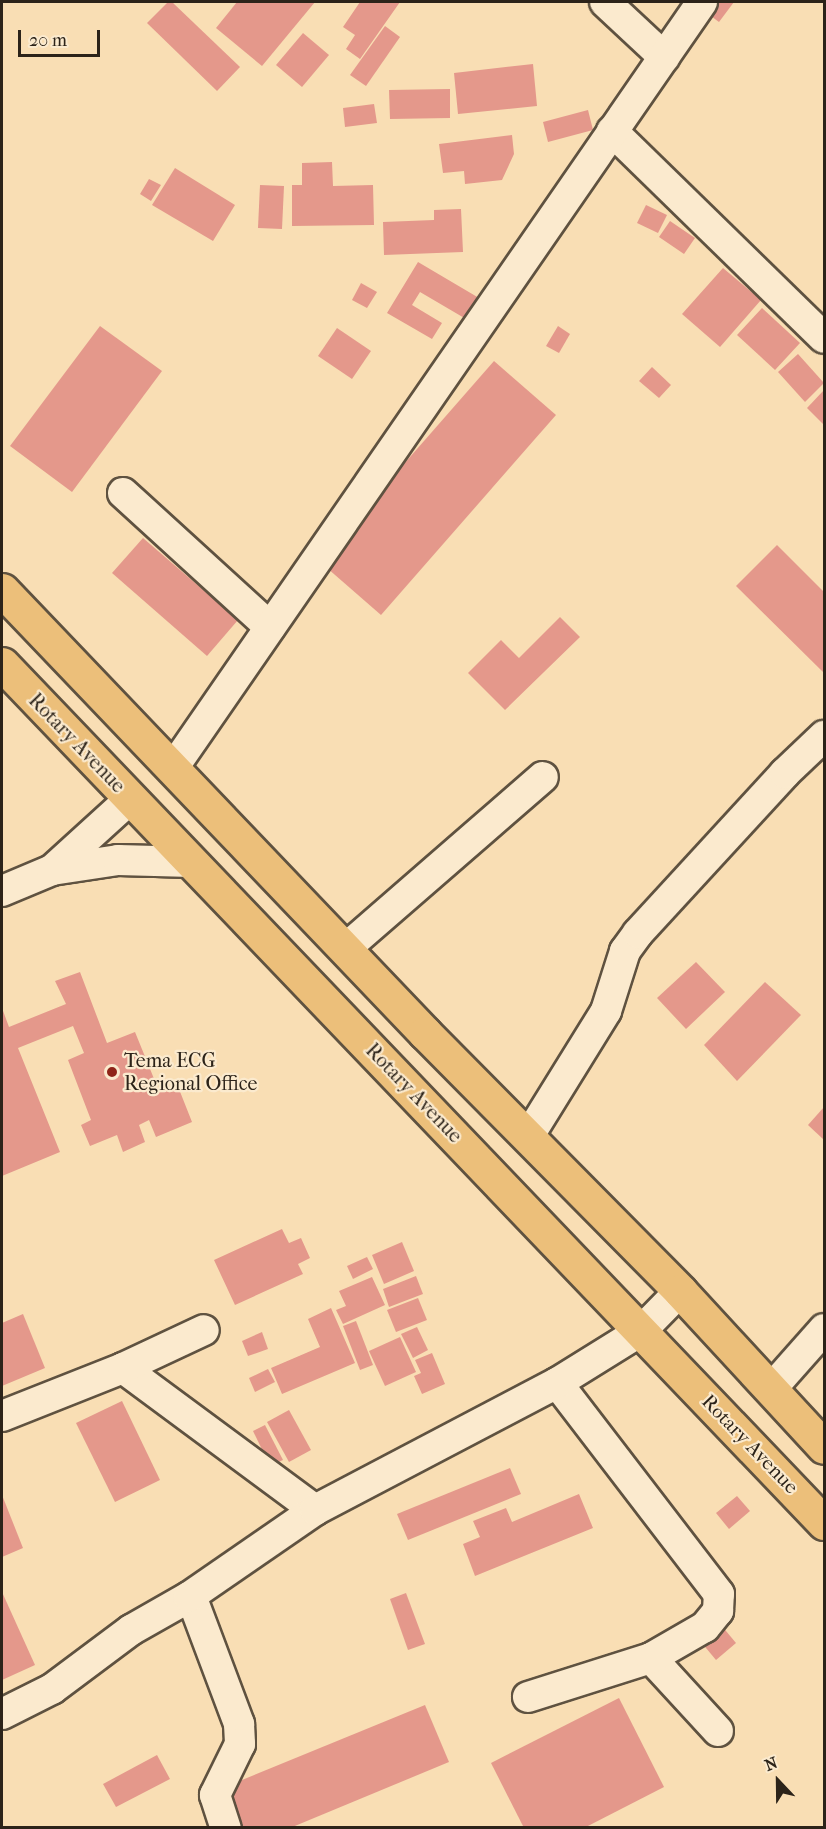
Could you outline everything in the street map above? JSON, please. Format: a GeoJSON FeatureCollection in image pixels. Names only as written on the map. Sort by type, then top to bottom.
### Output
{"type":"FeatureCollection","features":[{"type":"Feature","properties":{"kind":"main road"},"geometry":{"type":"LineString","coordinates":[[2,590],[345,949],[680,1291],[825,1447]]}},
{"type":"Feature","properties":{"kind":"main road","name":"Rotary Avenue"},"geometry":{"type":"LineString","coordinates":[[2,664],[825,1523]]}},
{"type":"Feature","properties":{"kind":"street"},"geometry":{"type":"LineString","coordinates":[[605,2],[664,57]]}},
{"type":"Feature","properties":{"kind":"street"},"geometry":{"type":"LineString","coordinates":[[173,768],[702,2]]}},
{"type":"Feature","properties":{"kind":"street"},"geometry":{"type":"LineString","coordinates":[[612,131],[825,338]]}},
{"type":"Feature","properties":{"kind":"street"},"geometry":{"type":"LineString","coordinates":[[123,492],[270,627]]}},
{"type":"Feature","properties":{"kind":"street"},"geometry":{"type":"LineString","coordinates":[[528,1137],[606,1011],[626,951],[638,933],[785,773],[825,736]]}},
{"type":"Feature","properties":{"kind":"street"},"geometry":{"type":"LineString","coordinates":[[345,949],[543,777]]}},
{"type":"Feature","properties":{"kind":"street"},"geometry":{"type":"LineString","coordinates":[[52,870],[131,798]]}},
{"type":"Feature","properties":{"kind":"street"},"geometry":{"type":"LineString","coordinates":[[2,891],[52,870],[118,860],[192,862]]}},
{"type":"Feature","properties":{"kind":"street"},"geometry":{"type":"LineString","coordinates":[[2,1714],[52,1689],[131,1630],[190,1596],[315,1510],[557,1383],[641,1331],[680,1291]]}},
{"type":"Feature","properties":{"kind":"street"},"geometry":{"type":"LineString","coordinates":[[771,1389],[825,1329]]}},
{"type":"Feature","properties":{"kind":"street"},"geometry":{"type":"LineString","coordinates":[[2,1416],[123,1368],[204,1330]]}},
{"type":"Feature","properties":{"kind":"street"},"geometry":{"type":"LineString","coordinates":[[123,1368],[315,1510]]}},
{"type":"Feature","properties":{"kind":"street"},"geometry":{"type":"LineString","coordinates":[[528,1696],[651,1658],[705,1627],[718,1611],[719,1594],[557,1383]]}},
{"type":"Feature","properties":{"kind":"street"},"geometry":{"type":"LineString","coordinates":[[190,1596],[239,1724],[240,1744],[215,1795],[226,1827]]}},
{"type":"Feature","properties":{"kind":"street"},"geometry":{"type":"LineString","coordinates":[[651,1658],[718,1731]]}},
{"type":"Feature","properties":{"kind":"building"},"geometry":{"type":"Polygon","coordinates":[[[168,2],[172,2],[240,67],[217,91],[147,23],[168,2]]]}},
{"type":"Feature","properties":{"kind":"building"},"geometry":{"type":"Polygon","coordinates":[[[237,2],[315,2],[262,66],[216,28],[237,2]]]}},
{"type":"Feature","properties":{"kind":"building"},"geometry":{"type":"Polygon","coordinates":[[[360,2],[400,2],[360,59],[346,49],[355,35],[343,27],[360,2]]]}},
{"type":"Feature","properties":{"kind":"building"},"geometry":{"type":"Polygon","coordinates":[[[712,2],[734,2],[719,22],[704,11],[712,2]]]}},
{"type":"Feature","properties":{"kind":"building"},"geometry":{"type":"Polygon","coordinates":[[[385,26],[400,37],[366,86],[350,75],[385,26]]]}},
{"type":"Feature","properties":{"kind":"building"},"geometry":{"type":"Polygon","coordinates":[[[303,33],[329,55],[302,87],[276,65],[303,33]]]}},
{"type":"Feature","properties":{"kind":"building"},"geometry":{"type":"Polygon","coordinates":[[[533,64],[537,106],[458,114],[454,73],[533,64]]]}},
{"type":"Feature","properties":{"kind":"building"},"geometry":{"type":"Polygon","coordinates":[[[450,89],[450,118],[390,119],[389,90],[450,89]]]}},
{"type":"Feature","properties":{"kind":"building"},"geometry":{"type":"Polygon","coordinates":[[[374,104],[377,123],[345,127],[343,108],[374,104]]]}},
{"type":"Feature","properties":{"kind":"building"},"geometry":{"type":"Polygon","coordinates":[[[588,110],[593,130],[548,142],[543,122],[588,110]]]}},
{"type":"Feature","properties":{"kind":"building"},"geometry":{"type":"Polygon","coordinates":[[[512,135],[514,154],[502,180],[465,184],[464,171],[443,173],[439,144],[512,135]]]}},
{"type":"Feature","properties":{"kind":"building"},"geometry":{"type":"Polygon","coordinates":[[[332,162],[333,186],[373,185],[374,225],[292,226],[292,185],[302,185],[302,163],[332,162]]]}},
{"type":"Feature","properties":{"kind":"building"},"geometry":{"type":"Polygon","coordinates":[[[175,168],[235,205],[213,241],[152,205],[175,168]]]}},
{"type":"Feature","properties":{"kind":"building"},"geometry":{"type":"Polygon","coordinates":[[[149,179],[161,185],[151,201],[140,194],[149,179]]]}},
{"type":"Feature","properties":{"kind":"building"},"geometry":{"type":"Polygon","coordinates":[[[260,185],[284,186],[282,229],[258,228],[260,185]]]}},
{"type":"Feature","properties":{"kind":"building"},"geometry":{"type":"Polygon","coordinates":[[[646,205],[667,215],[658,233],[637,223],[646,205]]]}},
{"type":"Feature","properties":{"kind":"building"},"geometry":{"type":"Polygon","coordinates":[[[461,209],[463,252],[384,255],[383,222],[434,220],[434,210],[461,209]]]}},
{"type":"Feature","properties":{"kind":"building"},"geometry":{"type":"Polygon","coordinates":[[[670,221],[695,238],[684,254],[659,237],[670,221]]]}},
{"type":"Feature","properties":{"kind":"building"},"geometry":{"type":"Polygon","coordinates":[[[418,262],[479,298],[466,319],[420,292],[412,305],[442,323],[432,339],[387,313],[418,262]]]}},
{"type":"Feature","properties":{"kind":"building"},"geometry":{"type":"Polygon","coordinates":[[[723,268],[761,300],[720,347],[682,314],[723,268]]]}},
{"type":"Feature","properties":{"kind":"building"},"geometry":{"type":"Polygon","coordinates":[[[361,283],[377,292],[367,308],[352,300],[361,283]]]}},
{"type":"Feature","properties":{"kind":"building"},"geometry":{"type":"Polygon","coordinates":[[[762,308],[800,343],[775,370],[737,335],[762,308]]]}},
{"type":"Feature","properties":{"kind":"building"},"geometry":{"type":"Polygon","coordinates":[[[100,326],[162,371],[72,492],[10,446],[100,326]]]}},
{"type":"Feature","properties":{"kind":"building"},"geometry":{"type":"Polygon","coordinates":[[[558,326],[570,334],[559,353],[546,346],[558,326]]]}},
{"type":"Feature","properties":{"kind":"building"},"geometry":{"type":"Polygon","coordinates":[[[337,328],[371,351],[352,379],[318,356],[337,328]]]}},
{"type":"Feature","properties":{"kind":"building"},"geometry":{"type":"Polygon","coordinates":[[[798,354],[824,383],[805,402],[778,372],[798,354]]]}},
{"type":"Feature","properties":{"kind":"building"},"geometry":{"type":"Polygon","coordinates":[[[494,361],[556,415],[381,615],[319,561],[494,361]]]}},
{"type":"Feature","properties":{"kind":"building"},"geometry":{"type":"Polygon","coordinates":[[[652,367],[671,385],[659,398],[639,381],[652,367]]]}},
{"type":"Feature","properties":{"kind":"building"},"geometry":{"type":"Polygon","coordinates":[[[824,390],[824,425],[807,408],[824,390]]]}},
{"type":"Feature","properties":{"kind":"building"},"geometry":{"type":"Polygon","coordinates":[[[143,538],[238,620],[207,656],[112,573],[143,538]]]}},
{"type":"Feature","properties":{"kind":"building"},"geometry":{"type":"Polygon","coordinates":[[[777,545],[824,592],[824,673],[736,586],[777,545]]]}},
{"type":"Feature","properties":{"kind":"building"},"geometry":{"type":"Polygon","coordinates":[[[560,617],[580,637],[505,710],[468,673],[501,640],[519,658],[560,617]]]}},
{"type":"Feature","properties":{"kind":"building"},"geometry":{"type":"Polygon","coordinates":[[[696,962],[725,992],[686,1029],[657,998],[696,962]]]}},
{"type":"Feature","properties":{"kind":"building","name":"Tema ECG Regional Office"},"geometry":{"type":"Polygon","coordinates":[[[80,972],[107,1043],[135,1032],[159,1091],[177,1084],[192,1122],[156,1137],[149,1120],[139,1125],[145,1142],[123,1152],[117,1135],[90,1146],[81,1125],[91,1120],[68,1060],[84,1053],[73,1026],[18,1048],[60,1152],[2,1176],[2,1008],[9,1027],[66,1004],[55,981],[80,972]]]}},
{"type":"Feature","properties":{"kind":"building"},"geometry":{"type":"Polygon","coordinates":[[[765,982],[801,1015],[737,1081],[704,1045],[765,982]]]}},
{"type":"Feature","properties":{"kind":"building"},"geometry":{"type":"Polygon","coordinates":[[[824,1107],[824,1140],[808,1125],[824,1107]]]}},
{"type":"Feature","properties":{"kind":"building"},"geometry":{"type":"Polygon","coordinates":[[[282,1229],[289,1243],[301,1238],[310,1258],[298,1264],[303,1274],[235,1305],[214,1260],[282,1229]]]}},
{"type":"Feature","properties":{"kind":"building"},"geometry":{"type":"Polygon","coordinates":[[[402,1242],[414,1271],[384,1284],[372,1255],[402,1242]]]}},
{"type":"Feature","properties":{"kind":"building"},"geometry":{"type":"Polygon","coordinates":[[[367,1257],[373,1269],[353,1279],[347,1266],[367,1257]]]}},
{"type":"Feature","properties":{"kind":"building"},"geometry":{"type":"Polygon","coordinates":[[[416,1276],[423,1294],[389,1307],[383,1289],[416,1276]]]}},
{"type":"Feature","properties":{"kind":"building"},"geometry":{"type":"Polygon","coordinates":[[[372,1277],[385,1305],[343,1324],[336,1310],[346,1306],[339,1291],[372,1277]]]}},
{"type":"Feature","properties":{"kind":"building"},"geometry":{"type":"Polygon","coordinates":[[[418,1298],[427,1320],[396,1332],[387,1310],[418,1298]]]}},
{"type":"Feature","properties":{"kind":"building"},"geometry":{"type":"Polygon","coordinates":[[[331,1308],[355,1363],[282,1394],[271,1368],[320,1347],[308,1319],[331,1308]]]}},
{"type":"Feature","properties":{"kind":"building"},"geometry":{"type":"Polygon","coordinates":[[[23,1314],[45,1368],[2,1386],[2,1323],[23,1314]]]}},
{"type":"Feature","properties":{"kind":"building"},"geometry":{"type":"Polygon","coordinates":[[[356,1321],[373,1365],[360,1370],[343,1326],[356,1321]]]}},
{"type":"Feature","properties":{"kind":"building"},"geometry":{"type":"Polygon","coordinates":[[[417,1327],[428,1350],[413,1358],[401,1334],[417,1327]]]}},
{"type":"Feature","properties":{"kind":"building"},"geometry":{"type":"Polygon","coordinates":[[[262,1332],[268,1349],[248,1356],[242,1341],[262,1332]]]}},
{"type":"Feature","properties":{"kind":"building"},"geometry":{"type":"Polygon","coordinates":[[[400,1337],[416,1372],[385,1386],[369,1351],[400,1337]]]}},
{"type":"Feature","properties":{"kind":"building"},"geometry":{"type":"Polygon","coordinates":[[[432,1353],[445,1384],[422,1394],[414,1376],[421,1373],[415,1360],[432,1353]]]}},
{"type":"Feature","properties":{"kind":"building"},"geometry":{"type":"Polygon","coordinates":[[[268,1369],[275,1382],[255,1392],[249,1378],[268,1369]]]}},
{"type":"Feature","properties":{"kind":"building"},"geometry":{"type":"Polygon","coordinates":[[[122,1401],[160,1480],[115,1502],[76,1423],[122,1401]]]}},
{"type":"Feature","properties":{"kind":"building"},"geometry":{"type":"Polygon","coordinates":[[[289,1410],[311,1450],[289,1462],[267,1422],[289,1410]]]}},
{"type":"Feature","properties":{"kind":"building"},"geometry":{"type":"Polygon","coordinates":[[[265,1425],[283,1460],[270,1466],[253,1431],[265,1425]]]}},
{"type":"Feature","properties":{"kind":"building"},"geometry":{"type":"Polygon","coordinates":[[[510,1468],[521,1494],[408,1540],[397,1514],[510,1468]]]}},
{"type":"Feature","properties":{"kind":"building"},"geometry":{"type":"Polygon","coordinates":[[[579,1494],[593,1528],[475,1576],[463,1544],[480,1537],[473,1521],[506,1508],[512,1522],[579,1494]]]}},
{"type":"Feature","properties":{"kind":"building"},"geometry":{"type":"Polygon","coordinates":[[[2,1495],[23,1548],[2,1557],[2,1495]]]}},
{"type":"Feature","properties":{"kind":"building"},"geometry":{"type":"Polygon","coordinates":[[[737,1496],[750,1511],[729,1529],[716,1513],[737,1496]]]}},
{"type":"Feature","properties":{"kind":"building"},"geometry":{"type":"Polygon","coordinates":[[[2,1592],[35,1665],[2,1680],[2,1592]]]}},
{"type":"Feature","properties":{"kind":"building"},"geometry":{"type":"Polygon","coordinates":[[[406,1593],[425,1644],[408,1650],[390,1599],[406,1593]]]}},
{"type":"Feature","properties":{"kind":"building"},"geometry":{"type":"Polygon","coordinates":[[[721,1625],[736,1643],[716,1660],[701,1642],[721,1625]]]}},
{"type":"Feature","properties":{"kind":"building"},"geometry":{"type":"Polygon","coordinates":[[[619,1698],[664,1787],[584,1828],[524,1828],[491,1763],[619,1698]]]}},
{"type":"Feature","properties":{"kind":"building"},"geometry":{"type":"Polygon","coordinates":[[[425,1705],[449,1762],[290,1828],[242,1828],[225,1787],[425,1705]]]}},
{"type":"Feature","properties":{"kind":"building"},"geometry":{"type":"Polygon","coordinates":[[[157,1755],[170,1779],[116,1807],[103,1784],[157,1755]]]}},
{"type":"Feature","properties":{"kind":"place","name":"Tema ECG Regional Office"},"geometry":{"type":"Point","coordinates":[112,1072]}}]}
